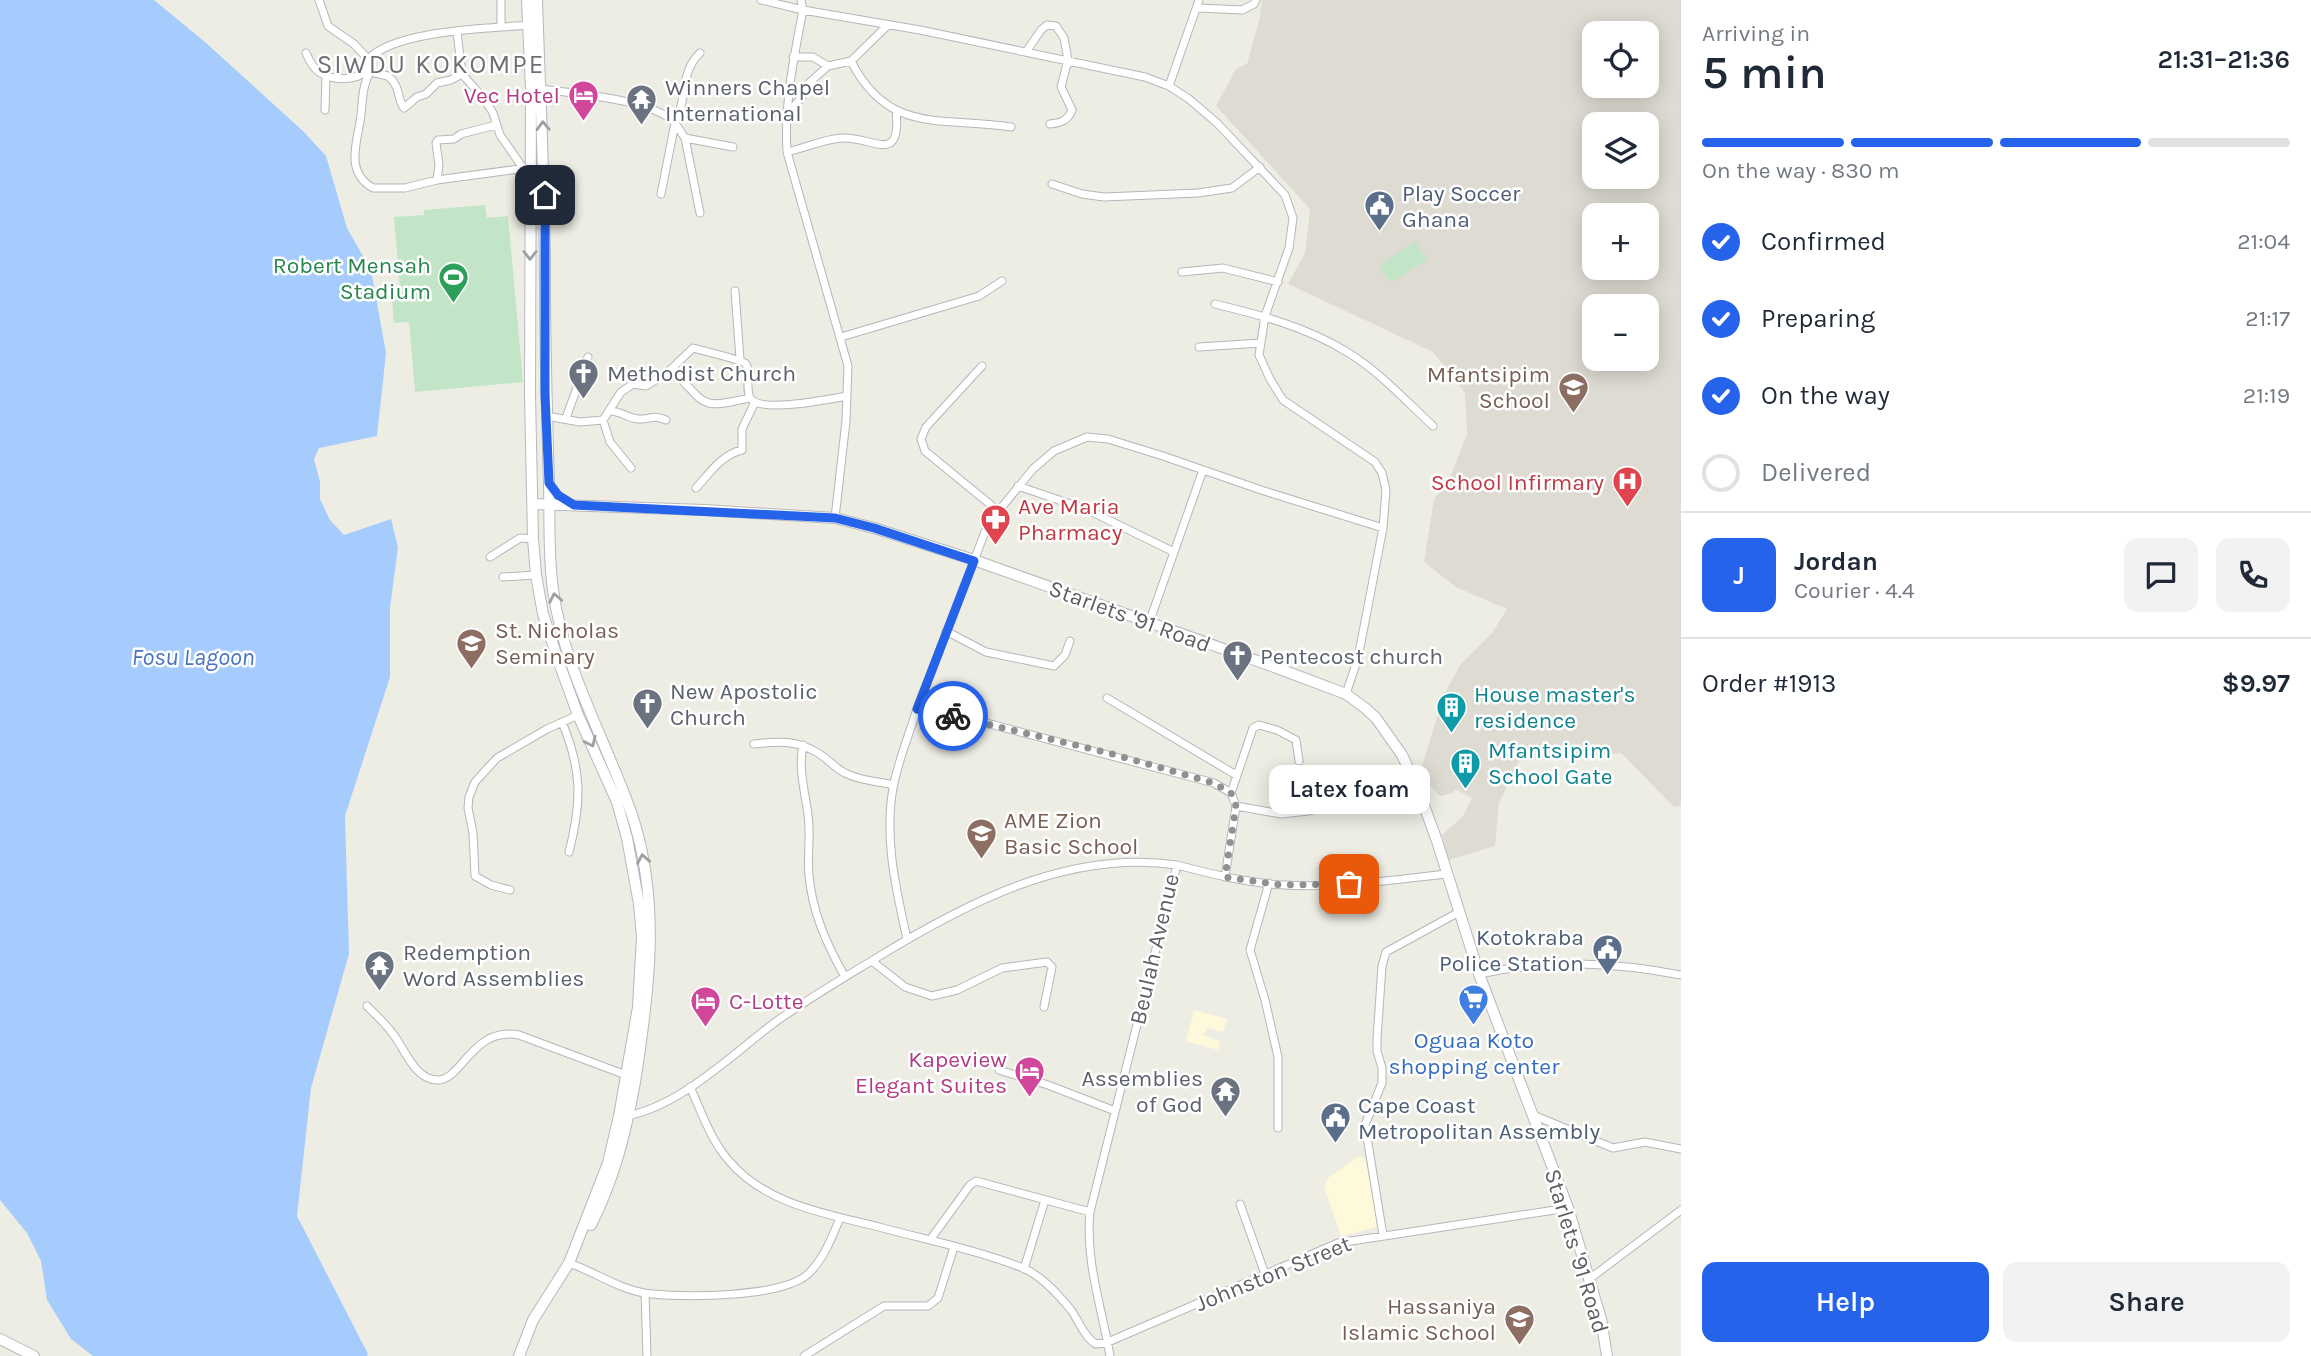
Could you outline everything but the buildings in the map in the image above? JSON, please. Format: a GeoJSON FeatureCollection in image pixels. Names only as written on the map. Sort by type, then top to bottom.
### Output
{"type":"FeatureCollection","features":[{"type":"Feature","properties":{"kind":"street"},"geometry":{"type":"LineString","coordinates":[[319,0],[328,26],[349,39],[368,59],[369,71],[364,83],[360,122],[354,141],[358,175],[373,188],[405,188],[437,180],[526,169]]}},
{"type":"Feature","properties":{"kind":"street"},"geometry":{"type":"LineString","coordinates":[[500,0],[501,27]]}},
{"type":"Feature","properties":{"kind":"street"},"geometry":{"type":"LineString","coordinates":[[519,1356],[533,1320],[581,1244],[606,1197],[647,1002],[650,917],[642,852],[626,798],[566,650],[553,591],[545,394],[545,195],[541,89],[527,0]]}},
{"type":"Feature","properties":{"kind":"street"},"geometry":{"type":"LineString","coordinates":[[537,0],[531,18],[531,89],[526,169],[530,197],[533,539],[543,614],[578,715],[617,802],[627,838],[639,904],[641,971],[626,1075],[624,1116]]}},
{"type":"Feature","properties":{"kind":"street"},"geometry":{"type":"LineString","coordinates":[[761,0],[1145,77],[1169,86],[1189,99],[1217,123],[1285,195],[1293,218],[1289,248],[1265,316],[1259,355],[1269,379],[1283,400],[1375,462],[1382,473],[1386,490],[1383,528],[1358,658],[1346,694]]}},
{"type":"Feature","properties":{"kind":"street"},"geometry":{"type":"LineString","coordinates":[[801,0],[803,10],[793,57],[786,128],[788,152],[848,366],[835,518]]}},
{"type":"Feature","properties":{"kind":"street"},"geometry":{"type":"LineString","coordinates":[[1169,86],[1198,4],[1242,10],[1255,4],[1256,0]]}},
{"type":"Feature","properties":{"kind":"street"},"geometry":{"type":"LineString","coordinates":[[368,59],[376,51],[398,42],[501,27],[531,18]]}},
{"type":"Feature","properties":{"kind":"street"},"geometry":{"type":"LineString","coordinates":[[1026,52],[1047,24],[1056,26],[1064,38],[1068,60],[1061,87],[1072,110],[1070,116],[1061,123],[1050,124]]}},
{"type":"Feature","properties":{"kind":"street"},"geometry":{"type":"LineString","coordinates":[[788,113],[809,83],[828,66],[851,61],[888,25]]}},
{"type":"Feature","properties":{"kind":"street"},"geometry":{"type":"LineString","coordinates":[[457,32],[462,74],[485,100],[500,135],[526,169]]}},
{"type":"Feature","properties":{"kind":"street"},"geometry":{"type":"LineString","coordinates":[[306,53],[314,68],[326,75],[355,78],[369,71],[384,74],[392,79],[404,108],[417,97],[426,94],[437,83],[462,74]]}},
{"type":"Feature","properties":{"kind":"street"},"geometry":{"type":"LineString","coordinates":[[661,194],[676,123],[681,112],[683,84],[694,59],[700,53]]}},
{"type":"Feature","properties":{"kind":"street"},"geometry":{"type":"LineString","coordinates":[[793,57],[813,57],[828,66]]}},
{"type":"Feature","properties":{"kind":"street"},"geometry":{"type":"LineString","coordinates":[[851,61],[860,80],[880,100],[896,110],[929,121],[1012,127]]}},
{"type":"Feature","properties":{"kind":"street"},"geometry":{"type":"LineString","coordinates":[[325,110],[326,75]]}},
{"type":"Feature","properties":{"kind":"street"},"geometry":{"type":"LineString","coordinates":[[541,89],[656,110],[668,115],[685,138],[700,213]]}},
{"type":"Feature","properties":{"kind":"street"},"geometry":{"type":"LineString","coordinates":[[788,152],[841,138],[882,146],[891,142],[898,129],[896,110]]}},
{"type":"Feature","properties":{"kind":"street"},"geometry":{"type":"LineString","coordinates":[[437,180],[439,165],[436,142],[496,125]]}},
{"type":"Feature","properties":{"kind":"street"},"geometry":{"type":"LineString","coordinates":[[685,138],[733,147]]}},
{"type":"Feature","properties":{"kind":"street"},"geometry":{"type":"LineString","coordinates":[[1052,184],[1082,194],[1104,197],[1198,193],[1232,188],[1260,167]]}},
{"type":"Feature","properties":{"kind":"street"},"geometry":{"type":"LineString","coordinates":[[530,197],[545,195]]}},
{"type":"Feature","properties":{"kind":"street"},"geometry":{"type":"LineString","coordinates":[[1182,272],[1223,268],[1278,282]]}},
{"type":"Feature","properties":{"kind":"street"},"geometry":{"type":"LineString","coordinates":[[841,337],[979,296],[1002,281]]}},
{"type":"Feature","properties":{"kind":"street"},"geometry":{"type":"LineString","coordinates":[[696,488],[725,457],[742,450],[742,429],[752,400],[748,369],[740,359],[735,291]]}},
{"type":"Feature","properties":{"kind":"street"},"geometry":{"type":"LineString","coordinates":[[1215,304],[1265,316],[1347,351],[1433,426]]}},
{"type":"Feature","properties":{"kind":"street"},"geometry":{"type":"LineString","coordinates":[[1199,347],[1261,342]]}},
{"type":"Feature","properties":{"kind":"street"},"geometry":{"type":"LineString","coordinates":[[546,416],[580,422],[603,420],[613,403],[628,387],[636,383],[646,386],[668,372],[693,348],[740,359]]}},
{"type":"Feature","properties":{"kind":"street"},"geometry":{"type":"LineString","coordinates":[[566,418],[588,357]]}},
{"type":"Feature","properties":{"kind":"street"},"geometry":{"type":"LineString","coordinates":[[982,366],[926,427],[921,439],[925,451],[998,510]]}},
{"type":"Feature","properties":{"kind":"street"},"geometry":{"type":"LineString","coordinates":[[668,372],[680,377],[702,400],[711,404],[752,400],[783,406],[847,396]]}},
{"type":"Feature","properties":{"kind":"street"},"geometry":{"type":"LineString","coordinates":[[530,395],[545,394]]}},
{"type":"Feature","properties":{"kind":"street"},"geometry":{"type":"LineString","coordinates":[[610,411],[621,412],[637,419],[654,415],[666,420]]}},
{"type":"Feature","properties":{"kind":"street"},"geometry":{"type":"LineString","coordinates":[[603,420],[610,442],[631,468]]}},
{"type":"Feature","properties":{"kind":"street"},"geometry":{"type":"LineString","coordinates":[[907,939],[891,868],[890,811],[894,785],[917,709],[984,531],[1018,486],[1054,451],[1087,437],[1108,439],[1383,528]]}},
{"type":"Feature","properties":{"kind":"street"},"geometry":{"type":"LineString","coordinates":[[1149,622],[1202,470]]}},
{"type":"Feature","properties":{"kind":"street"},"geometry":{"type":"LineString","coordinates":[[549,483],[558,495],[574,505]]}},
{"type":"Feature","properties":{"kind":"street"},"geometry":{"type":"LineString","coordinates":[[1018,486],[1088,510],[1174,552]]}},
{"type":"Feature","properties":{"kind":"street","name":"Starlets '91 Road"},"geometry":{"type":"LineString","coordinates":[[533,504],[835,518],[974,561],[1346,694],[1376,718],[1402,755],[1426,810],[1479,974],[1568,1208],[1601,1319],[1607,1356]]}},
{"type":"Feature","properties":{"kind":"street"},"geometry":{"type":"LineString","coordinates":[[490,557],[520,538],[533,539]]}},
{"type":"Feature","properties":{"kind":"street"},"geometry":{"type":"LineString","coordinates":[[503,577],[536,575]]}},
{"type":"Feature","properties":{"kind":"street"},"geometry":{"type":"LineString","coordinates":[[946,631],[986,652],[1054,666],[1062,660],[1070,641]]}},
{"type":"Feature","properties":{"kind":"street"},"geometry":{"type":"LineString","coordinates":[[1107,698],[1236,775]]}},
{"type":"Feature","properties":{"kind":"street"},"geometry":{"type":"LineString","coordinates":[[917,709],[995,724],[1109,753],[1214,783],[1231,793]]}},
{"type":"Feature","properties":{"kind":"street"},"geometry":{"type":"LineString","coordinates":[[510,890],[491,885],[475,876],[469,797],[475,782],[497,758],[578,715]]}},
{"type":"Feature","properties":{"kind":"street"},"geometry":{"type":"LineString","coordinates":[[562,722],[574,751],[578,775],[578,808],[569,852]]}},
{"type":"Feature","properties":{"kind":"street"},"geometry":{"type":"LineString","coordinates":[[1225,877],[1236,806],[1231,793],[1253,728],[1259,725],[1277,730],[1296,740],[1299,761]]}},
{"type":"Feature","properties":{"kind":"street"},"geometry":{"type":"LineString","coordinates":[[754,744],[784,740],[803,745],[846,774],[894,785]]}},
{"type":"Feature","properties":{"kind":"street"},"geometry":{"type":"LineString","coordinates":[[803,745],[801,776],[808,814],[811,894],[822,933],[845,977]]}},
{"type":"Feature","properties":{"kind":"street"},"geometry":{"type":"LineString","coordinates":[[1236,806],[1281,814],[1309,811],[1352,798]]}},
{"type":"Feature","properties":{"kind":"street","name":"Beulah Avenue"},"geometry":{"type":"LineString","coordinates":[[624,1116],[652,1108],[690,1087],[776,1022],[845,977],[907,939],[970,906],[1047,875],[1097,865],[1136,862],[1177,865],[1090,1212],[1088,1241],[1110,1356]]}},
{"type":"Feature","properties":{"kind":"street"},"geometry":{"type":"LineString","coordinates":[[1177,865],[1225,877],[1311,886],[1446,874]]}},
{"type":"Feature","properties":{"kind":"street"},"geometry":{"type":"LineString","coordinates":[[1269,883],[1250,950],[1278,1057],[1278,1128]]}},
{"type":"Feature","properties":{"kind":"street"},"geometry":{"type":"LineString","coordinates":[[1383,1235],[1365,1125],[1382,1083],[1377,1039],[1382,966],[1386,952],[1459,912]]}},
{"type":"Feature","properties":{"kind":"street"},"geometry":{"type":"LineString","coordinates":[[872,961],[905,987],[932,996],[944,996],[1002,968],[1047,962],[1052,967],[1044,1007]]}},
{"type":"Feature","properties":{"kind":"street"},"geometry":{"type":"LineString","coordinates":[[1479,974],[1560,963],[1654,969],[1681,975]]}},
{"type":"Feature","properties":{"kind":"street"},"geometry":{"type":"LineString","coordinates":[[367,1006],[395,1036],[419,1072],[434,1080],[442,1080],[492,1036],[505,1032],[626,1075]]}},
{"type":"Feature","properties":{"kind":"street"},"geometry":{"type":"LineString","coordinates":[[999,1070],[1048,1085],[1115,1111]]}},
{"type":"Feature","properties":{"kind":"street"},"geometry":{"type":"LineString","coordinates":[[690,1087],[715,1140],[732,1165],[773,1195],[840,1218],[930,1240],[1024,1269],[1044,1281],[1071,1310],[1091,1341],[1096,1344],[1108,1342]]}},
{"type":"Feature","properties":{"kind":"street"},"geometry":{"type":"LineString","coordinates":[[1533,1115],[1613,1148],[1645,1142],[1681,1149]]}},
{"type":"Feature","properties":{"kind":"street"},"geometry":{"type":"LineString","coordinates":[[930,1240],[970,1185],[976,1181],[1090,1212]]}},
{"type":"Feature","properties":{"kind":"street"},"geometry":{"type":"LineString","coordinates":[[1024,1269],[1045,1200]]}},
{"type":"Feature","properties":{"kind":"street"},"geometry":{"type":"LineString","coordinates":[[1240,1204],[1265,1274]]}},
{"type":"Feature","properties":{"kind":"street","name":"Johnston Street"},"geometry":{"type":"LineString","coordinates":[[1108,1342],[1338,1243],[1568,1208]]}},
{"type":"Feature","properties":{"kind":"street"},"geometry":{"type":"LineString","coordinates":[[1588,1280],[1681,1210]]}},
{"type":"Feature","properties":{"kind":"street"},"geometry":{"type":"LineString","coordinates":[[570,1260],[610,1282],[645,1293],[769,1291],[790,1285],[808,1275],[821,1258],[840,1218]]}},
{"type":"Feature","properties":{"kind":"street"},"geometry":{"type":"LineString","coordinates":[[804,1356],[884,1306],[928,1306],[934,1303],[954,1247]]}},
{"type":"Feature","properties":{"kind":"street"},"geometry":{"type":"LineString","coordinates":[[645,1293],[647,1356]]}},
{"type":"Feature","properties":{"kind":"street"},"geometry":{"type":"LineString","coordinates":[[0,1339],[34,1356]]}},
{"type":"Feature","properties":{"kind":"shaded area","name":"Mfantsipim School"},"geometry":{"type":"Polygon","coordinates":[[[1262,0],[1681,0],[1681,806],[1674,807],[1621,753],[1519,761],[1499,803],[1495,846],[1449,860],[1442,835],[1463,816],[1472,798],[1455,789],[1453,793],[1440,796],[1428,783],[1422,766],[1444,695],[1460,665],[1492,633],[1507,609],[1456,587],[1424,562],[1434,499],[1449,480],[1467,434],[1465,393],[1433,352],[1288,284],[1305,253],[1310,209],[1216,106],[1236,69],[1247,64],[1262,0]]]}},
{"type":"Feature","properties":{"kind":"shaded area"},"geometry":{"type":"Polygon","coordinates":[[[1194,1010],[1227,1019],[1223,1032],[1208,1028],[1203,1035],[1220,1041],[1218,1050],[1186,1041],[1194,1010]]]}},
{"type":"Feature","properties":{"kind":"shaded area"},"geometry":{"type":"Polygon","coordinates":[[[1359,1156],[1366,1162],[1378,1227],[1341,1236],[1324,1187],[1328,1178],[1359,1156]]]}},
{"type":"Feature","properties":{"kind":"green space","name":"Robert Mensah Stadium"},"geometry":{"type":"Polygon","coordinates":[[[485,205],[487,218],[508,216],[523,382],[415,392],[409,322],[394,323],[391,289],[400,288],[394,217],[424,215],[424,210],[485,205]]]}},
{"type":"Feature","properties":{"kind":"green space"},"geometry":{"type":"Polygon","coordinates":[[[1415,241],[1427,259],[1391,283],[1379,266],[1415,241]]]}},
{"type":"Feature","properties":{"kind":"water","name":"Fosu Lagoon"},"geometry":{"type":"Polygon","coordinates":[[[0,0],[154,0],[205,42],[304,132],[326,156],[347,228],[371,270],[386,353],[377,436],[319,448],[314,459],[320,482],[320,499],[330,520],[344,535],[391,519],[398,547],[390,608],[390,677],[345,816],[349,954],[311,1088],[297,1216],[367,1356],[93,1356],[71,1339],[47,1300],[41,1261],[27,1233],[0,1200],[0,0]]]}},
{"type":"Feature","properties":{"kind":"way so far"},"geometry":{"type":"LineString","coordinates":[[953,716],[1109,753],[1214,783],[1231,793],[1236,806],[1225,877],[1281,885],[1349,884]]}},
{"type":"Feature","properties":{"kind":"place","name":"Vec Hotel"},"geometry":{"type":"Point","coordinates":[583,122]}},
{"type":"Feature","properties":{"kind":"place","name":"Winners Chapel International"},"geometry":{"type":"Point","coordinates":[642,127]}},
{"type":"Feature","properties":{"kind":"place","name":"Play Soccer Ghana"},"geometry":{"type":"Point","coordinates":[1379,233]}},
{"type":"Feature","properties":{"kind":"place","name":"Robert Mensah Stadium"},"geometry":{"type":"Point","coordinates":[454,305]}},
{"type":"Feature","properties":{"kind":"place","name":"Methodist Church"},"geometry":{"type":"Point","coordinates":[584,400]}},
{"type":"Feature","properties":{"kind":"place","name":"Mfantsipim School"},"geometry":{"type":"Point","coordinates":[1573,414]}},
{"type":"Feature","properties":{"kind":"place","name":"School Infirmary"},"geometry":{"type":"Point","coordinates":[1627,509]}},
{"type":"Feature","properties":{"kind":"place","name":"Ave Maria Pharmacy"},"geometry":{"type":"Point","coordinates":[995,546]}},
{"type":"Feature","properties":{"kind":"place","name":"St. Nicholas Seminary"},"geometry":{"type":"Point","coordinates":[472,670]}},
{"type":"Feature","properties":{"kind":"place","name":"Pentecost church"},"geometry":{"type":"Point","coordinates":[1237,683]}},
{"type":"Feature","properties":{"kind":"place","name":"New Apostolic Church"},"geometry":{"type":"Point","coordinates":[647,731]}},
{"type":"Feature","properties":{"kind":"place","name":"House master's residence"},"geometry":{"type":"Point","coordinates":[1451,734]}},
{"type":"Feature","properties":{"kind":"place","name":"Mfantsipim School Gate"},"geometry":{"type":"Point","coordinates":[1465,790]}},
{"type":"Feature","properties":{"kind":"place","name":"AME Zion Basic School"},"geometry":{"type":"Point","coordinates":[981,860]}},
{"type":"Feature","properties":{"kind":"place","name":"Latex foam"},"geometry":{"type":"Point","coordinates":[1349,884]}},
{"type":"Feature","properties":{"kind":"place","name":"Kotokraba Police Station"},"geometry":{"type":"Point","coordinates":[1607,977]}},
{"type":"Feature","properties":{"kind":"place","name":"Redemption Word Assemblies"},"geometry":{"type":"Point","coordinates":[380,992]}},
{"type":"Feature","properties":{"kind":"place","name":"Oguaa Koto shopping center"},"geometry":{"type":"Point","coordinates":[1474,1026]}},
{"type":"Feature","properties":{"kind":"place","name":"C-Lotte"},"geometry":{"type":"Point","coordinates":[706,1028]}},
{"type":"Feature","properties":{"kind":"place","name":"Kapeview Elegant Suites"},"geometry":{"type":"Point","coordinates":[1030,1099]}},
{"type":"Feature","properties":{"kind":"place","name":"Assemblies of God"},"geometry":{"type":"Point","coordinates":[1226,1118]}},
{"type":"Feature","properties":{"kind":"place","name":"Cape Coast Metropolitan Assembly"},"geometry":{"type":"Point","coordinates":[1335,1145]}},
{"type":"Feature","properties":{"kind":"place","name":"Hassaniya Islamic School"},"geometry":{"type":"Point","coordinates":[1519,1346]}},
{"type":"Feature","properties":{"kind":"district","name":"SIWDU KOKOMPE"},"geometry":{"type":"Point","coordinates":[431,64]}},
{"type":"Feature","properties":{"kind":"route"},"geometry":{"type":"LineString","coordinates":[[545,195],[545,394],[549,483],[554,491],[574,505],[835,518],[923,543],[974,561],[917,709],[953,716]]}}]}
